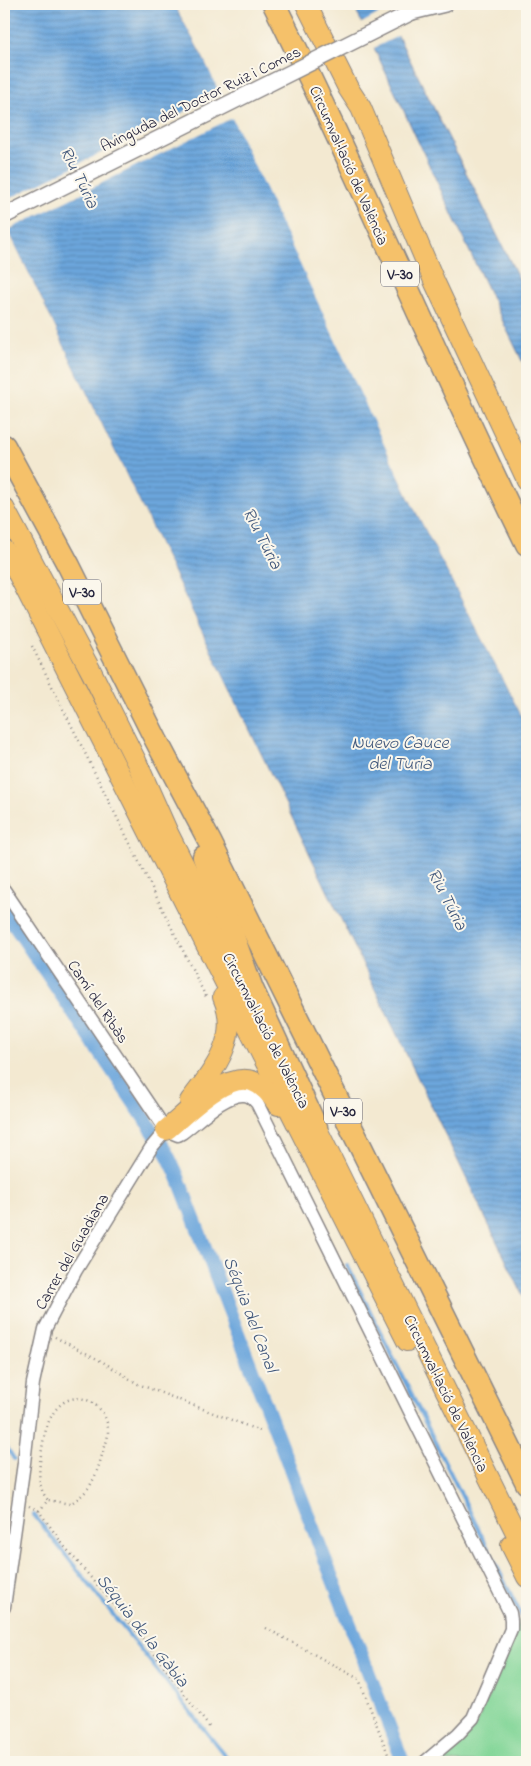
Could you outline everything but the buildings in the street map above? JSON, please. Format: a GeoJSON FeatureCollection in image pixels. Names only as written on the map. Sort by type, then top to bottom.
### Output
{"type":"FeatureCollection","features":[{"type":"Feature","properties":{"kind":"highway","name":"Circumval·lació de València"},"geometry":{"type":"LineString","coordinates":[[274,4],[320,97],[410,296],[527,544]]}},
{"type":"Feature","properties":{"kind":"highway","name":"Circumval·lació de València"},"geometry":{"type":"LineString","coordinates":[[306,4],[348,88],[361,108],[435,283],[527,480]]}},
{"type":"Feature","properties":{"kind":"highway"},"geometry":{"type":"LineString","coordinates":[[318,4],[358,84],[361,108]]}},
{"type":"Feature","properties":{"kind":"highway","name":"Circumval·lació de València"},"geometry":{"type":"LineString","coordinates":[[4,446],[69,566],[156,740],[210,842],[527,1483]]}},
{"type":"Feature","properties":{"kind":"highway","name":"Circumval·lació de València"},"geometry":{"type":"LineString","coordinates":[[4,508],[92,673],[136,761],[168,833],[527,1555]]}},
{"type":"Feature","properties":{"kind":"highway"},"geometry":{"type":"LineString","coordinates":[[4,550],[11,560],[527,1577]]}},
{"type":"Feature","properties":{"kind":"highway"},"geometry":{"type":"LineString","coordinates":[[156,740],[200,847],[252,988],[316,1128]]}},
{"type":"Feature","properties":{"kind":"highway"},"geometry":{"type":"LineString","coordinates":[[166,1130],[198,1090],[222,1055],[228,1038],[230,1024],[227,1006],[170,876]]}},
{"type":"Feature","properties":{"kind":"highway"},"geometry":{"type":"LineString","coordinates":[[166,1130],[219,1087],[240,1080],[252,1081],[264,1087],[279,1107],[392,1313]]}},
{"type":"Feature","properties":{"kind":"street","name":"Avinguda del Doctor Ruiz i Comes"},"geometry":{"type":"LineString","coordinates":[[4,216],[416,8],[445,4]]}},
{"type":"Feature","properties":{"kind":"street","name":"Camí del Ribàs"},"geometry":{"type":"LineString","coordinates":[[4,890],[166,1130]]}},
{"type":"Feature","properties":{"kind":"street"},"geometry":{"type":"LineString","coordinates":[[166,1130],[178,1135],[182,1134],[230,1097],[245,1094],[257,1103],[512,1620],[511,1628],[473,1718],[458,1734],[425,1762]]}},
{"type":"Feature","properties":{"kind":"street","name":"Carrer del Guadiana"},"geometry":{"type":"LineString","coordinates":[[4,1607],[33,1383],[45,1332],[76,1270],[151,1148],[166,1130]]}},
{"type":"Feature","properties":{"kind":"path"},"geometry":{"type":"LineString","coordinates":[[32,646],[209,1004]]}},
{"type":"Feature","properties":{"kind":"path"},"geometry":{"type":"LineString","coordinates":[[45,1332],[103,1362],[138,1384],[260,1431]]}},
{"type":"Feature","properties":{"kind":"path"},"geometry":{"type":"LineString","coordinates":[[81,1398],[94,1403],[105,1414],[108,1433],[95,1477],[84,1495],[70,1504],[48,1500],[42,1494],[40,1482],[42,1448],[52,1415],[59,1405],[69,1400],[81,1398]]}},
{"type":"Feature","properties":{"kind":"path"},"geometry":{"type":"LineString","coordinates":[[39,1511],[48,1500]]}},
{"type":"Feature","properties":{"kind":"path"},"geometry":{"type":"LineString","coordinates":[[18,1502],[39,1511],[64,1546],[144,1640],[210,1728]]}},
{"type":"Feature","properties":{"kind":"path"},"geometry":{"type":"LineString","coordinates":[[266,1628],[359,1679],[391,1762]]}},
{"type":"Feature","properties":{"kind":"green space"},"geometry":{"type":"Polygon","coordinates":[[[522,1615],[527,1626],[527,1762],[431,1762],[477,1723],[522,1615]]]}},
{"type":"Feature","properties":{"kind":"water","name":"Nuevo Cauce del Turia"},"geometry":{"type":"Polygon","coordinates":[[[4,4],[174,4],[203,57],[273,198],[409,498],[527,726],[527,1304],[4,222],[4,4]]]}},
{"type":"Feature","properties":{"kind":"water"},"geometry":{"type":"Polygon","coordinates":[[[353,4],[382,4],[527,295],[527,371],[397,96],[353,4]]]}},
{"type":"Feature","properties":{"kind":"pier"},"geometry":{"type":"Polygon","coordinates":[[[174,4],[177,4],[205,56],[275,197],[411,497],[527,721],[527,726],[409,498],[232,118],[8,230],[527,1306],[4,228],[4,201],[220,94],[203,57],[174,4]]]}},
{"type":"Feature","properties":{"kind":"pier"},"geometry":{"type":"Polygon","coordinates":[[[387,9],[400,35],[372,49],[360,24],[387,9]]]}},
{"type":"Feature","properties":{"kind":"waterway","name":"Séquia del Canal"},"geometry":{"type":"LineString","coordinates":[[4,910],[147,1122],[164,1148],[176,1172],[403,1762]]}},
{"type":"Feature","properties":{"kind":"waterway"},"geometry":{"type":"LineString","coordinates":[[347,1265],[527,1627]]}},
{"type":"Feature","properties":{"kind":"waterway","name":"Séquia de la Gàbia"},"geometry":{"type":"LineString","coordinates":[[4,1443],[14,1459]]}},
{"type":"Feature","properties":{"kind":"waterway","name":"Séquia de la Gàbia"},"geometry":{"type":"LineString","coordinates":[[34,1515],[230,1762]]}},
{"type":"Feature","properties":{"kind":"water label","name":"Riu Túria"},"geometry":{"type":"Point","coordinates":[80,177]}},
{"type":"Feature","properties":{"kind":"water label","name":"Riu Túria"},"geometry":{"type":"Point","coordinates":[263,538]}},
{"type":"Feature","properties":{"kind":"water label","name":"Riu Túria"},"geometry":{"type":"Point","coordinates":[448,899]}}]}
